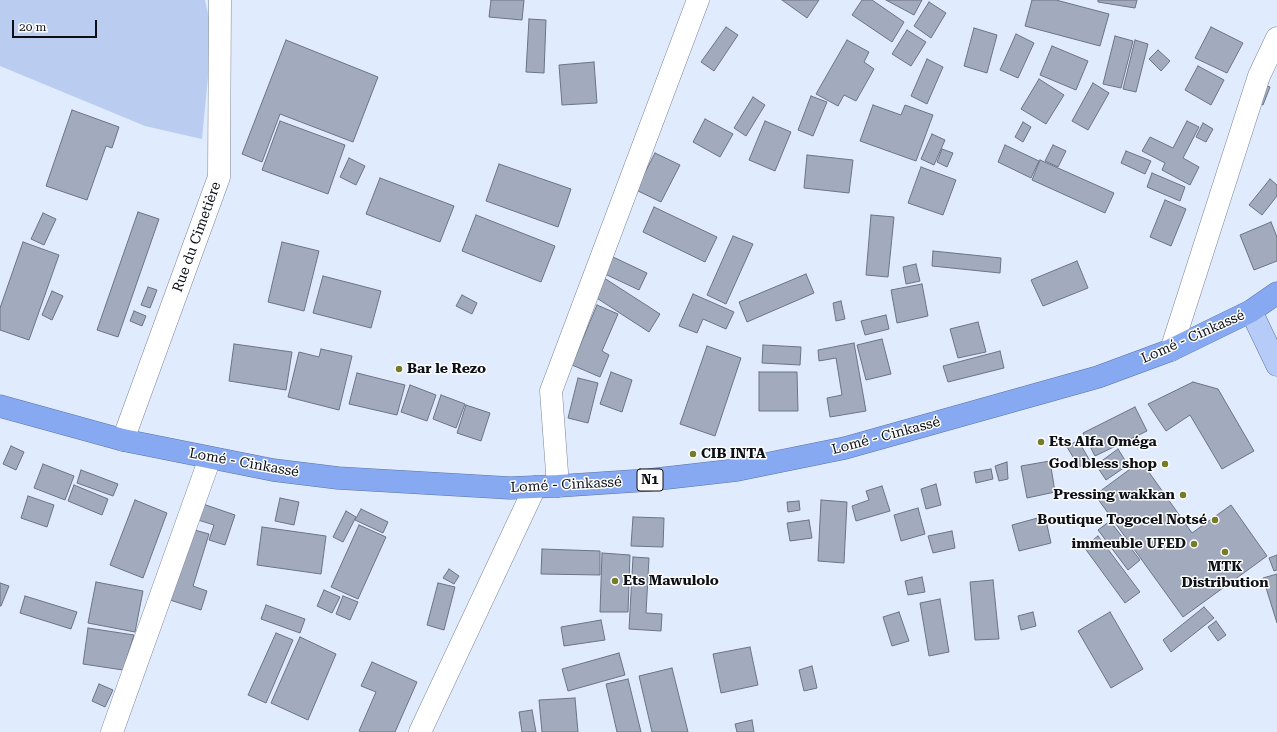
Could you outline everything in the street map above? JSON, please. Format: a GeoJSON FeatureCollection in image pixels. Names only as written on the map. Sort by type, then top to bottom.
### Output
{"type":"FeatureCollection","features":[{"type":"Feature","properties":{"kind":"highway","name":"Lomé - Cinkassé"},"geometry":{"type":"LineString","coordinates":[[0,406],[123,440],[272,470],[338,478],[502,488],[649,480],[737,470],[845,448],[1098,377],[1171,350],[1251,311],[1277,293]]}},
{"type":"Feature","properties":{"kind":"main road"},"geometry":{"type":"LineString","coordinates":[[1251,311],[1277,365]]}},
{"type":"Feature","properties":{"kind":"street"},"geometry":{"type":"LineString","coordinates":[[214,0],[220,22]]}},
{"type":"Feature","properties":{"kind":"street","name":"Rue du Cimetière"},"geometry":{"type":"LineString","coordinates":[[123,440],[219,177],[220,0]]}},
{"type":"Feature","properties":{"kind":"street"},"geometry":{"type":"LineString","coordinates":[[558,486],[551,391],[698,0]]}},
{"type":"Feature","properties":{"kind":"street"},"geometry":{"type":"LineString","coordinates":[[1171,350],[1259,76],[1277,38]]}},
{"type":"Feature","properties":{"kind":"street"},"geometry":{"type":"LineString","coordinates":[[112,732],[210,458]]}},
{"type":"Feature","properties":{"kind":"street"},"geometry":{"type":"LineString","coordinates":[[420,732],[535,487]]}},
{"type":"Feature","properties":{"kind":"shaded area"},"geometry":{"type":"Polygon","coordinates":[[[0,0],[205,0],[210,23],[208,77],[202,139],[145,126],[0,66],[0,0]]]}},
{"type":"Feature","properties":{"kind":"building"},"geometry":{"type":"Polygon","coordinates":[[[491,0],[524,0],[522,20],[489,17],[491,0]]]}},
{"type":"Feature","properties":{"kind":"building"},"geometry":{"type":"Polygon","coordinates":[[[782,0],[819,0],[807,18],[782,0]]]}},
{"type":"Feature","properties":{"kind":"building"},"geometry":{"type":"Polygon","coordinates":[[[862,0],[872,0],[904,22],[892,42],[852,15],[862,0]]]}},
{"type":"Feature","properties":{"kind":"building"},"geometry":{"type":"Polygon","coordinates":[[[886,0],[922,0],[914,15],[886,0]]]}},
{"type":"Feature","properties":{"kind":"building"},"geometry":{"type":"Polygon","coordinates":[[[1032,0],[1056,0],[1109,14],[1100,46],[1025,26],[1032,0]]]}},
{"type":"Feature","properties":{"kind":"building"},"geometry":{"type":"Polygon","coordinates":[[[1098,0],[1137,0],[1135,8],[1098,2],[1098,0]]]}},
{"type":"Feature","properties":{"kind":"building"},"geometry":{"type":"Polygon","coordinates":[[[929,2],[946,13],[931,38],[914,26],[929,2]]]}},
{"type":"Feature","properties":{"kind":"building"},"geometry":{"type":"Polygon","coordinates":[[[529,19],[546,20],[544,73],[526,72],[529,19]]]}},
{"type":"Feature","properties":{"kind":"building"},"geometry":{"type":"Polygon","coordinates":[[[726,27],[738,35],[714,71],[701,62],[726,27]]]}},
{"type":"Feature","properties":{"kind":"building"},"geometry":{"type":"Polygon","coordinates":[[[1211,27],[1243,43],[1227,73],[1195,58],[1211,27]]]}},
{"type":"Feature","properties":{"kind":"building"},"geometry":{"type":"Polygon","coordinates":[[[974,28],[997,35],[987,73],[964,66],[974,28]]]}},
{"type":"Feature","properties":{"kind":"building"},"geometry":{"type":"Polygon","coordinates":[[[907,30],[926,42],[911,66],[892,54],[907,30]]]}},
{"type":"Feature","properties":{"kind":"building"},"geometry":{"type":"Polygon","coordinates":[[[1016,34],[1034,43],[1018,78],[1000,70],[1016,34]]]}},
{"type":"Feature","properties":{"kind":"building"},"geometry":{"type":"Polygon","coordinates":[[[1115,36],[1133,41],[1121,88],[1103,84],[1115,36]]]}},
{"type":"Feature","properties":{"kind":"building"},"geometry":{"type":"Polygon","coordinates":[[[286,40],[378,77],[353,142],[280,114],[262,162],[242,154],[286,40]]]}},
{"type":"Feature","properties":{"kind":"building"},"geometry":{"type":"Polygon","coordinates":[[[847,40],[869,52],[864,62],[874,69],[856,101],[844,95],[838,106],[816,94],[847,40]]]}},
{"type":"Feature","properties":{"kind":"building"},"geometry":{"type":"Polygon","coordinates":[[[1135,40],[1148,44],[1136,92],[1123,89],[1135,40]]]}},
{"type":"Feature","properties":{"kind":"building"},"geometry":{"type":"Polygon","coordinates":[[[1052,46],[1088,61],[1076,90],[1040,75],[1052,46]]]}},
{"type":"Feature","properties":{"kind":"building"},"geometry":{"type":"Polygon","coordinates":[[[1158,50],[1170,61],[1161,71],[1149,59],[1158,50]]]}},
{"type":"Feature","properties":{"kind":"building"},"geometry":{"type":"Polygon","coordinates":[[[927,59],[943,67],[927,104],[911,96],[927,59]]]}},
{"type":"Feature","properties":{"kind":"building"},"geometry":{"type":"Polygon","coordinates":[[[594,62],[597,103],[562,105],[559,65],[594,62]]]}},
{"type":"Feature","properties":{"kind":"building"},"geometry":{"type":"Polygon","coordinates":[[[1198,66],[1224,80],[1211,105],[1185,90],[1198,66]]]}},
{"type":"Feature","properties":{"kind":"building"},"geometry":{"type":"Polygon","coordinates":[[[1039,79],[1064,95],[1046,124],[1021,109],[1039,79]]]}},
{"type":"Feature","properties":{"kind":"building"},"geometry":{"type":"Polygon","coordinates":[[[1093,83],[1109,93],[1088,130],[1072,121],[1093,83]]]}},
{"type":"Feature","properties":{"kind":"building"},"geometry":{"type":"Polygon","coordinates":[[[1260,84],[1270,87],[1263,105],[1254,101],[1260,84]]]}},
{"type":"Feature","properties":{"kind":"building"},"geometry":{"type":"Polygon","coordinates":[[[811,96],[827,102],[813,136],[798,130],[811,96]]]}},
{"type":"Feature","properties":{"kind":"building"},"geometry":{"type":"Polygon","coordinates":[[[753,97],[765,105],[746,136],[734,128],[753,97]]]}},
{"type":"Feature","properties":{"kind":"building"},"geometry":{"type":"Polygon","coordinates":[[[873,105],[901,115],[905,105],[933,115],[916,161],[860,141],[873,105]]]}},
{"type":"Feature","properties":{"kind":"building"},"geometry":{"type":"Polygon","coordinates":[[[72,110],[119,127],[112,148],[106,146],[87,200],[46,186],[72,110]]]}},
{"type":"Feature","properties":{"kind":"building"},"geometry":{"type":"Polygon","coordinates":[[[705,119],[733,134],[720,157],[693,142],[705,119]]]}},
{"type":"Feature","properties":{"kind":"building"},"geometry":{"type":"Polygon","coordinates":[[[280,121],[345,145],[328,194],[262,170],[280,121]]]}},
{"type":"Feature","properties":{"kind":"building"},"geometry":{"type":"Polygon","coordinates":[[[765,121],[791,132],[775,171],[749,160],[765,121]]]}},
{"type":"Feature","properties":{"kind":"building"},"geometry":{"type":"Polygon","coordinates":[[[1187,121],[1199,127],[1183,158],[1199,167],[1190,185],[1162,170],[1165,163],[1142,151],[1150,137],[1173,148],[1187,121]]]}},
{"type":"Feature","properties":{"kind":"building"},"geometry":{"type":"Polygon","coordinates":[[[1023,122],[1031,127],[1023,142],[1015,137],[1023,122]]]}},
{"type":"Feature","properties":{"kind":"building"},"geometry":{"type":"Polygon","coordinates":[[[1203,123],[1213,129],[1206,142],[1196,137],[1203,123]]]}},
{"type":"Feature","properties":{"kind":"building"},"geometry":{"type":"Polygon","coordinates":[[[932,134],[945,140],[934,165],[921,159],[932,134]]]}},
{"type":"Feature","properties":{"kind":"building"},"geometry":{"type":"Polygon","coordinates":[[[1005,145],[1039,161],[1031,178],[998,162],[1005,145]]]}},
{"type":"Feature","properties":{"kind":"building"},"geometry":{"type":"Polygon","coordinates":[[[1053,145],[1066,151],[1058,167],[1045,161],[1053,145]]]}},
{"type":"Feature","properties":{"kind":"building"},"geometry":{"type":"Polygon","coordinates":[[[942,149],[953,153],[947,167],[937,162],[942,149]]]}},
{"type":"Feature","properties":{"kind":"building"},"geometry":{"type":"Polygon","coordinates":[[[1126,151],[1151,161],[1145,174],[1121,163],[1126,151]]]}},
{"type":"Feature","properties":{"kind":"building"},"geometry":{"type":"Polygon","coordinates":[[[655,153],[680,165],[661,202],[636,190],[655,153]]]}},
{"type":"Feature","properties":{"kind":"building"},"geometry":{"type":"Polygon","coordinates":[[[807,155],[853,160],[849,193],[804,188],[807,155]]]}},
{"type":"Feature","properties":{"kind":"building"},"geometry":{"type":"Polygon","coordinates":[[[349,158],[365,166],[356,185],[340,177],[349,158]]]}},
{"type":"Feature","properties":{"kind":"building"},"geometry":{"type":"Polygon","coordinates":[[[1040,160],[1114,193],[1105,213],[1032,180],[1040,160]]]}},
{"type":"Feature","properties":{"kind":"building"},"geometry":{"type":"Polygon","coordinates":[[[499,164],[571,189],[558,227],[486,201],[499,164]]]}},
{"type":"Feature","properties":{"kind":"building"},"geometry":{"type":"Polygon","coordinates":[[[921,167],[956,180],[943,215],[908,203],[921,167]]]}},
{"type":"Feature","properties":{"kind":"building"},"geometry":{"type":"Polygon","coordinates":[[[1152,173],[1185,187],[1180,201],[1147,187],[1152,173]]]}},
{"type":"Feature","properties":{"kind":"building"},"geometry":{"type":"Polygon","coordinates":[[[380,178],[454,206],[440,242],[366,214],[380,178]]]}},
{"type":"Feature","properties":{"kind":"building"},"geometry":{"type":"Polygon","coordinates":[[[1270,179],[1277,185],[1277,196],[1262,215],[1249,205],[1270,179]]]}},
{"type":"Feature","properties":{"kind":"building"},"geometry":{"type":"Polygon","coordinates":[[[1165,200],[1186,209],[1171,246],[1150,237],[1165,200]]]}},
{"type":"Feature","properties":{"kind":"building"},"geometry":{"type":"Polygon","coordinates":[[[654,207],[717,237],[705,262],[643,232],[654,207]]]}},
{"type":"Feature","properties":{"kind":"building"},"geometry":{"type":"Polygon","coordinates":[[[138,212],[159,219],[118,337],[97,330],[138,212]]]}},
{"type":"Feature","properties":{"kind":"building"},"geometry":{"type":"Polygon","coordinates":[[[43,213],[56,219],[44,245],[31,239],[43,213]]]}},
{"type":"Feature","properties":{"kind":"building"},"geometry":{"type":"Polygon","coordinates":[[[476,215],[555,246],[541,282],[462,251],[476,215]]]}},
{"type":"Feature","properties":{"kind":"building"},"geometry":{"type":"Polygon","coordinates":[[[871,215],[894,217],[888,277],[866,275],[871,215]]]}},
{"type":"Feature","properties":{"kind":"building"},"geometry":{"type":"Polygon","coordinates":[[[1271,222],[1277,237],[1277,261],[1254,270],[1240,235],[1271,222]]]}},
{"type":"Feature","properties":{"kind":"building"},"geometry":{"type":"Polygon","coordinates":[[[733,236],[753,244],[726,304],[707,295],[733,236]]]}},
{"type":"Feature","properties":{"kind":"building"},"geometry":{"type":"Polygon","coordinates":[[[23,242],[59,255],[29,340],[0,330],[0,308],[23,242]]]}},
{"type":"Feature","properties":{"kind":"building"},"geometry":{"type":"Polygon","coordinates":[[[282,242],[319,251],[304,311],[268,302],[282,242]]]}},
{"type":"Feature","properties":{"kind":"building"},"geometry":{"type":"Polygon","coordinates":[[[933,251],[1001,258],[1000,273],[932,266],[933,251]]]}},
{"type":"Feature","properties":{"kind":"building"},"geometry":{"type":"Polygon","coordinates":[[[613,257],[647,273],[639,290],[605,274],[613,257]]]}},
{"type":"Feature","properties":{"kind":"building"},"geometry":{"type":"Polygon","coordinates":[[[1077,261],[1088,288],[1043,306],[1031,280],[1077,261]]]}},
{"type":"Feature","properties":{"kind":"building"},"geometry":{"type":"Polygon","coordinates":[[[916,264],[920,281],[906,284],[903,267],[916,264]]]}},
{"type":"Feature","properties":{"kind":"building"},"geometry":{"type":"Polygon","coordinates":[[[806,274],[814,293],[747,322],[739,302],[806,274]]]}},
{"type":"Feature","properties":{"kind":"building"},"geometry":{"type":"Polygon","coordinates":[[[323,276],[381,291],[371,328],[313,313],[323,276]]]}},
{"type":"Feature","properties":{"kind":"building"},"geometry":{"type":"Polygon","coordinates":[[[601,276],[660,314],[649,332],[589,293],[601,276]]]}},
{"type":"Feature","properties":{"kind":"building"},"geometry":{"type":"Polygon","coordinates":[[[922,284],[928,316],[897,323],[891,290],[922,284]]]}},
{"type":"Feature","properties":{"kind":"building"},"geometry":{"type":"Polygon","coordinates":[[[148,287],[157,290],[150,308],[141,305],[148,287]]]}},
{"type":"Feature","properties":{"kind":"building"},"geometry":{"type":"Polygon","coordinates":[[[52,291],[63,296],[52,320],[42,315],[52,291]]]}},
{"type":"Feature","properties":{"kind":"building"},"geometry":{"type":"Polygon","coordinates":[[[693,294],[734,312],[726,329],[703,319],[697,333],[679,326],[693,294]]]}},
{"type":"Feature","properties":{"kind":"building"},"geometry":{"type":"Polygon","coordinates":[[[462,295],[477,303],[472,314],[456,306],[462,295]]]}},
{"type":"Feature","properties":{"kind":"building"},"geometry":{"type":"Polygon","coordinates":[[[841,301],[845,319],[836,321],[833,303],[841,301]]]}},
{"type":"Feature","properties":{"kind":"building"},"geometry":{"type":"Polygon","coordinates":[[[597,305],[618,314],[602,351],[609,355],[600,377],[572,365],[597,305]]]}},
{"type":"Feature","properties":{"kind":"building"},"geometry":{"type":"Polygon","coordinates":[[[134,311],[146,316],[142,326],[130,321],[134,311]]]}},
{"type":"Feature","properties":{"kind":"building"},"geometry":{"type":"Polygon","coordinates":[[[886,315],[889,329],[865,335],[861,321],[886,315]]]}},
{"type":"Feature","properties":{"kind":"building"},"geometry":{"type":"Polygon","coordinates":[[[978,322],[986,352],[958,358],[950,329],[978,322]]]}},
{"type":"Feature","properties":{"kind":"building"},"geometry":{"type":"Polygon","coordinates":[[[882,339],[891,374],[866,380],[857,345],[882,339]]]}},
{"type":"Feature","properties":{"kind":"building"},"geometry":{"type":"Polygon","coordinates":[[[854,343],[866,411],[830,417],[827,398],[842,395],[836,358],[819,361],[818,350],[854,343]]]}},
{"type":"Feature","properties":{"kind":"building"},"geometry":{"type":"Polygon","coordinates":[[[234,344],[292,352],[286,390],[229,381],[234,344]]]}},
{"type":"Feature","properties":{"kind":"building"},"geometry":{"type":"Polygon","coordinates":[[[763,345],[801,347],[800,365],[762,363],[763,345]]]}},
{"type":"Feature","properties":{"kind":"building"},"geometry":{"type":"Polygon","coordinates":[[[707,346],[741,358],[715,436],[680,424],[707,346]]]}},
{"type":"Feature","properties":{"kind":"building"},"geometry":{"type":"Polygon","coordinates":[[[321,349],[352,356],[339,410],[288,397],[299,352],[319,357],[321,349]]]}},
{"type":"Feature","properties":{"kind":"building"},"geometry":{"type":"Polygon","coordinates":[[[1000,351],[1004,368],[948,382],[943,366],[1000,351]]]}},
{"type":"Feature","properties":{"kind":"building"},"geometry":{"type":"Polygon","coordinates":[[[611,372],[632,380],[622,412],[600,404],[611,372]]]}},
{"type":"Feature","properties":{"kind":"building"},"geometry":{"type":"Polygon","coordinates":[[[759,372],[797,372],[798,411],[759,411],[759,372]]]}},
{"type":"Feature","properties":{"kind":"building"},"geometry":{"type":"Polygon","coordinates":[[[357,373],[405,385],[397,415],[349,404],[357,373]]]}},
{"type":"Feature","properties":{"kind":"building"},"geometry":{"type":"Polygon","coordinates":[[[578,378],[598,383],[588,423],[568,418],[578,378]]]}},
{"type":"Feature","properties":{"kind":"building"},"geometry":{"type":"Polygon","coordinates":[[[1193,382],[1218,389],[1254,451],[1222,469],[1190,415],[1166,431],[1148,404],[1193,382]]]}},
{"type":"Feature","properties":{"kind":"building"},"geometry":{"type":"Polygon","coordinates":[[[410,385],[436,395],[427,421],[401,412],[410,385]]]}},
{"type":"Feature","properties":{"kind":"building"},"geometry":{"type":"Polygon","coordinates":[[[441,395],[465,404],[456,428],[433,419],[441,395]]]}},
{"type":"Feature","properties":{"kind":"building"},"geometry":{"type":"Polygon","coordinates":[[[466,405],[490,413],[481,441],[457,433],[466,405]]]}},
{"type":"Feature","properties":{"kind":"building"},"geometry":{"type":"Polygon","coordinates":[[[1135,407],[1147,431],[1095,456],[1083,433],[1135,407]]]}},
{"type":"Feature","properties":{"kind":"building"},"geometry":{"type":"Polygon","coordinates":[[[1078,440],[1090,461],[1079,467],[1067,447],[1078,440]]]}},
{"type":"Feature","properties":{"kind":"building"},"geometry":{"type":"Polygon","coordinates":[[[11,446],[24,452],[16,470],[3,464],[11,446]]]}},
{"type":"Feature","properties":{"kind":"building"},"geometry":{"type":"Polygon","coordinates":[[[1118,449],[1128,465],[1106,480],[1096,465],[1118,449]]]}},
{"type":"Feature","properties":{"kind":"building"},"geometry":{"type":"Polygon","coordinates":[[[1050,461],[1055,492],[1027,498],[1021,466],[1050,461]]]}},
{"type":"Feature","properties":{"kind":"building","name":"immeuble UFED"},"geometry":{"type":"Polygon","coordinates":[[[1141,461],[1192,533],[1231,505],[1267,556],[1183,617],[1095,495],[1141,461]]]}},
{"type":"Feature","properties":{"kind":"building"},"geometry":{"type":"Polygon","coordinates":[[[1007,462],[1008,479],[999,481],[995,466],[1007,462]]]}},
{"type":"Feature","properties":{"kind":"building"},"geometry":{"type":"Polygon","coordinates":[[[43,464],[74,476],[65,500],[34,488],[43,464]]]}},
{"type":"Feature","properties":{"kind":"building"},"geometry":{"type":"Polygon","coordinates":[[[991,469],[993,479],[976,483],[974,472],[991,469]]]}},
{"type":"Feature","properties":{"kind":"building"},"geometry":{"type":"Polygon","coordinates":[[[81,470],[118,484],[113,496],[77,483],[81,470]]]}},
{"type":"Feature","properties":{"kind":"building"},"geometry":{"type":"Polygon","coordinates":[[[936,484],[941,505],[926,509],[921,489],[936,484]]]}},
{"type":"Feature","properties":{"kind":"building"},"geometry":{"type":"Polygon","coordinates":[[[74,485],[108,499],[102,515],[68,501],[74,485]]]}},
{"type":"Feature","properties":{"kind":"building"},"geometry":{"type":"Polygon","coordinates":[[[882,486],[890,511],[856,521],[852,506],[869,500],[866,491],[882,486]]]}},
{"type":"Feature","properties":{"kind":"building"},"geometry":{"type":"Polygon","coordinates":[[[28,496],[54,505],[47,527],[21,518],[28,496]]]}},
{"type":"Feature","properties":{"kind":"building"},"geometry":{"type":"Polygon","coordinates":[[[280,498],[299,502],[294,525],[275,521],[280,498]]]}},
{"type":"Feature","properties":{"kind":"building"},"geometry":{"type":"Polygon","coordinates":[[[135,500],[167,513],[143,578],[110,565],[135,500]]]}},
{"type":"Feature","properties":{"kind":"building"},"geometry":{"type":"Polygon","coordinates":[[[821,500],[847,502],[844,563],[818,561],[821,500]]]}},
{"type":"Feature","properties":{"kind":"building"},"geometry":{"type":"Polygon","coordinates":[[[799,501],[800,510],[788,512],[787,502],[799,501]]]}},
{"type":"Feature","properties":{"kind":"building"},"geometry":{"type":"Polygon","coordinates":[[[200,503],[235,515],[225,545],[209,540],[214,525],[195,519],[200,503]]]}},
{"type":"Feature","properties":{"kind":"building"},"geometry":{"type":"Polygon","coordinates":[[[918,508],[925,534],[901,541],[894,515],[918,508]]]}},
{"type":"Feature","properties":{"kind":"building"},"geometry":{"type":"Polygon","coordinates":[[[361,509],[388,522],[383,533],[355,520],[361,509]]]}},
{"type":"Feature","properties":{"kind":"building"},"geometry":{"type":"Polygon","coordinates":[[[346,511],[356,517],[343,542],[333,537],[346,511]]]}},
{"type":"Feature","properties":{"kind":"building"},"geometry":{"type":"Polygon","coordinates":[[[1045,516],[1051,543],[1019,551],[1012,525],[1045,516]]]}},
{"type":"Feature","properties":{"kind":"building"},"geometry":{"type":"Polygon","coordinates":[[[633,517],[664,518],[663,547],[631,546],[633,517]]]}},
{"type":"Feature","properties":{"kind":"building"},"geometry":{"type":"Polygon","coordinates":[[[809,520],[812,538],[790,541],[787,523],[809,520]]]}},
{"type":"Feature","properties":{"kind":"building"},"geometry":{"type":"Polygon","coordinates":[[[1110,521],[1140,560],[1128,570],[1098,530],[1110,521]]]}},
{"type":"Feature","properties":{"kind":"building"},"geometry":{"type":"Polygon","coordinates":[[[359,525],[386,537],[358,599],[331,587],[359,525]]]}},
{"type":"Feature","properties":{"kind":"building"},"geometry":{"type":"Polygon","coordinates":[[[262,527],[326,536],[321,574],[257,565],[262,527]]]}},
{"type":"Feature","properties":{"kind":"building"},"geometry":{"type":"Polygon","coordinates":[[[191,529],[209,534],[193,586],[207,591],[201,610],[170,600],[191,529]]]}},
{"type":"Feature","properties":{"kind":"building"},"geometry":{"type":"Polygon","coordinates":[[[952,531],[955,548],[933,553],[928,536],[952,531]]]}},
{"type":"Feature","properties":{"kind":"building"},"geometry":{"type":"Polygon","coordinates":[[[1098,536],[1140,592],[1125,603],[1084,547],[1098,536]]]}},
{"type":"Feature","properties":{"kind":"building"},"geometry":{"type":"Polygon","coordinates":[[[542,549],[600,551],[600,575],[541,574],[542,549]]]}},
{"type":"Feature","properties":{"kind":"building"},"geometry":{"type":"Polygon","coordinates":[[[602,553],[630,555],[628,612],[600,612],[602,553]]]}},
{"type":"Feature","properties":{"kind":"building"},"geometry":{"type":"Polygon","coordinates":[[[1277,555],[1277,570],[1274,571],[1269,558],[1277,555]]]}},
{"type":"Feature","properties":{"kind":"building"},"geometry":{"type":"Polygon","coordinates":[[[633,557],[649,558],[646,613],[662,614],[661,631],[629,629],[633,557]]]}},
{"type":"Feature","properties":{"kind":"building"},"geometry":{"type":"Polygon","coordinates":[[[449,569],[459,576],[454,584],[443,578],[449,569]]]}},
{"type":"Feature","properties":{"kind":"building"},"geometry":{"type":"Polygon","coordinates":[[[1277,574],[1277,623],[1263,578],[1277,574]]]}},
{"type":"Feature","properties":{"kind":"building"},"geometry":{"type":"Polygon","coordinates":[[[922,577],[925,592],[908,595],[905,581],[922,577]]]}},
{"type":"Feature","properties":{"kind":"building"},"geometry":{"type":"Polygon","coordinates":[[[993,580],[999,639],[975,640],[970,582],[993,580]]]}},
{"type":"Feature","properties":{"kind":"building"},"geometry":{"type":"Polygon","coordinates":[[[96,582],[143,591],[135,632],[88,623],[96,582]]]}},
{"type":"Feature","properties":{"kind":"building"},"geometry":{"type":"Polygon","coordinates":[[[0,583],[9,586],[1,606],[0,606],[0,583]]]}},
{"type":"Feature","properties":{"kind":"building"},"geometry":{"type":"Polygon","coordinates":[[[438,583],[455,587],[444,630],[427,625],[438,583]]]}},
{"type":"Feature","properties":{"kind":"building"},"geometry":{"type":"Polygon","coordinates":[[[324,590],[340,597],[332,613],[317,606],[324,590]]]}},
{"type":"Feature","properties":{"kind":"building"},"geometry":{"type":"Polygon","coordinates":[[[25,596],[77,612],[71,629],[20,613],[25,596]]]}},
{"type":"Feature","properties":{"kind":"building"},"geometry":{"type":"Polygon","coordinates":[[[343,596],[358,602],[350,620],[336,614],[343,596]]]}},
{"type":"Feature","properties":{"kind":"building"},"geometry":{"type":"Polygon","coordinates":[[[940,599],[949,652],[929,656],[920,603],[940,599]]]}},
{"type":"Feature","properties":{"kind":"building"},"geometry":{"type":"Polygon","coordinates":[[[266,605],[305,619],[300,633],[261,619],[266,605]]]}},
{"type":"Feature","properties":{"kind":"building"},"geometry":{"type":"Polygon","coordinates":[[[1204,607],[1214,618],[1171,652],[1163,640],[1204,607]]]}},
{"type":"Feature","properties":{"kind":"building"},"geometry":{"type":"Polygon","coordinates":[[[899,612],[909,641],[892,646],[883,617],[899,612]]]}},
{"type":"Feature","properties":{"kind":"building"},"geometry":{"type":"Polygon","coordinates":[[[1033,612],[1036,626],[1021,630],[1018,616],[1033,612]]]}},
{"type":"Feature","properties":{"kind":"building"},"geometry":{"type":"Polygon","coordinates":[[[1110,612],[1143,669],[1111,688],[1078,631],[1110,612]]]}},
{"type":"Feature","properties":{"kind":"building"},"geometry":{"type":"Polygon","coordinates":[[[601,620],[605,640],[564,646],[561,627],[601,620]]]}},
{"type":"Feature","properties":{"kind":"building"},"geometry":{"type":"Polygon","coordinates":[[[1216,621],[1226,635],[1218,641],[1208,627],[1216,621]]]}},
{"type":"Feature","properties":{"kind":"building"},"geometry":{"type":"Polygon","coordinates":[[[88,628],[134,635],[123,670],[83,664],[88,628]]]}},
{"type":"Feature","properties":{"kind":"building"},"geometry":{"type":"Polygon","coordinates":[[[276,633],[293,640],[266,703],[248,695],[276,633]]]}},
{"type":"Feature","properties":{"kind":"building"},"geometry":{"type":"Polygon","coordinates":[[[300,637],[336,654],[308,720],[271,703],[300,637]]]}},
{"type":"Feature","properties":{"kind":"building"},"geometry":{"type":"Polygon","coordinates":[[[750,647],[758,685],[721,693],[713,654],[750,647]]]}},
{"type":"Feature","properties":{"kind":"building"},"geometry":{"type":"Polygon","coordinates":[[[619,653],[625,675],[568,691],[562,669],[619,653]]]}},
{"type":"Feature","properties":{"kind":"building"},"geometry":{"type":"Polygon","coordinates":[[[372,662],[417,682],[395,732],[359,731],[376,692],[361,686],[372,662]]]}},
{"type":"Feature","properties":{"kind":"building"},"geometry":{"type":"Polygon","coordinates":[[[812,666],[817,688],[804,691],[799,670],[812,666]]]}},
{"type":"Feature","properties":{"kind":"building"},"geometry":{"type":"Polygon","coordinates":[[[672,668],[688,732],[652,732],[639,676],[672,668]]]}},
{"type":"Feature","properties":{"kind":"building"},"geometry":{"type":"Polygon","coordinates":[[[628,679],[641,732],[617,732],[606,684],[628,679]]]}},
{"type":"Feature","properties":{"kind":"building"},"geometry":{"type":"Polygon","coordinates":[[[99,684],[113,690],[105,707],[92,701],[99,684]]]}},
{"type":"Feature","properties":{"kind":"building"},"geometry":{"type":"Polygon","coordinates":[[[575,698],[578,732],[542,732],[539,700],[575,698]]]}},
{"type":"Feature","properties":{"kind":"building"},"geometry":{"type":"Polygon","coordinates":[[[532,710],[536,732],[522,732],[519,712],[532,710]]]}},
{"type":"Feature","properties":{"kind":"building"},"geometry":{"type":"Polygon","coordinates":[[[752,720],[754,732],[737,732],[735,724],[752,720]]]}},
{"type":"Feature","properties":{"kind":"place","name":"Bar le Rezo"},"geometry":{"type":"Point","coordinates":[399,369]}},
{"type":"Feature","properties":{"kind":"place","name":"Ets Alfa Oméga"},"geometry":{"type":"Point","coordinates":[1041,442]}},
{"type":"Feature","properties":{"kind":"place","name":"CIB INTA"},"geometry":{"type":"Point","coordinates":[693,454]}},
{"type":"Feature","properties":{"kind":"place","name":"God bless shop"},"geometry":{"type":"Point","coordinates":[1165,464]}},
{"type":"Feature","properties":{"kind":"place","name":"Pressing wakkan"},"geometry":{"type":"Point","coordinates":[1183,495]}},
{"type":"Feature","properties":{"kind":"place","name":"Boutique Togocel Notsé"},"geometry":{"type":"Point","coordinates":[1215,520]}},
{"type":"Feature","properties":{"kind":"place","name":"immeuble UFED"},"geometry":{"type":"Point","coordinates":[1194,544]}},
{"type":"Feature","properties":{"kind":"place","name":"MTK Distribution"},"geometry":{"type":"Point","coordinates":[1225,552]}},
{"type":"Feature","properties":{"kind":"place","name":"Ets Mawulolo"},"geometry":{"type":"Point","coordinates":[615,581]}}]}
